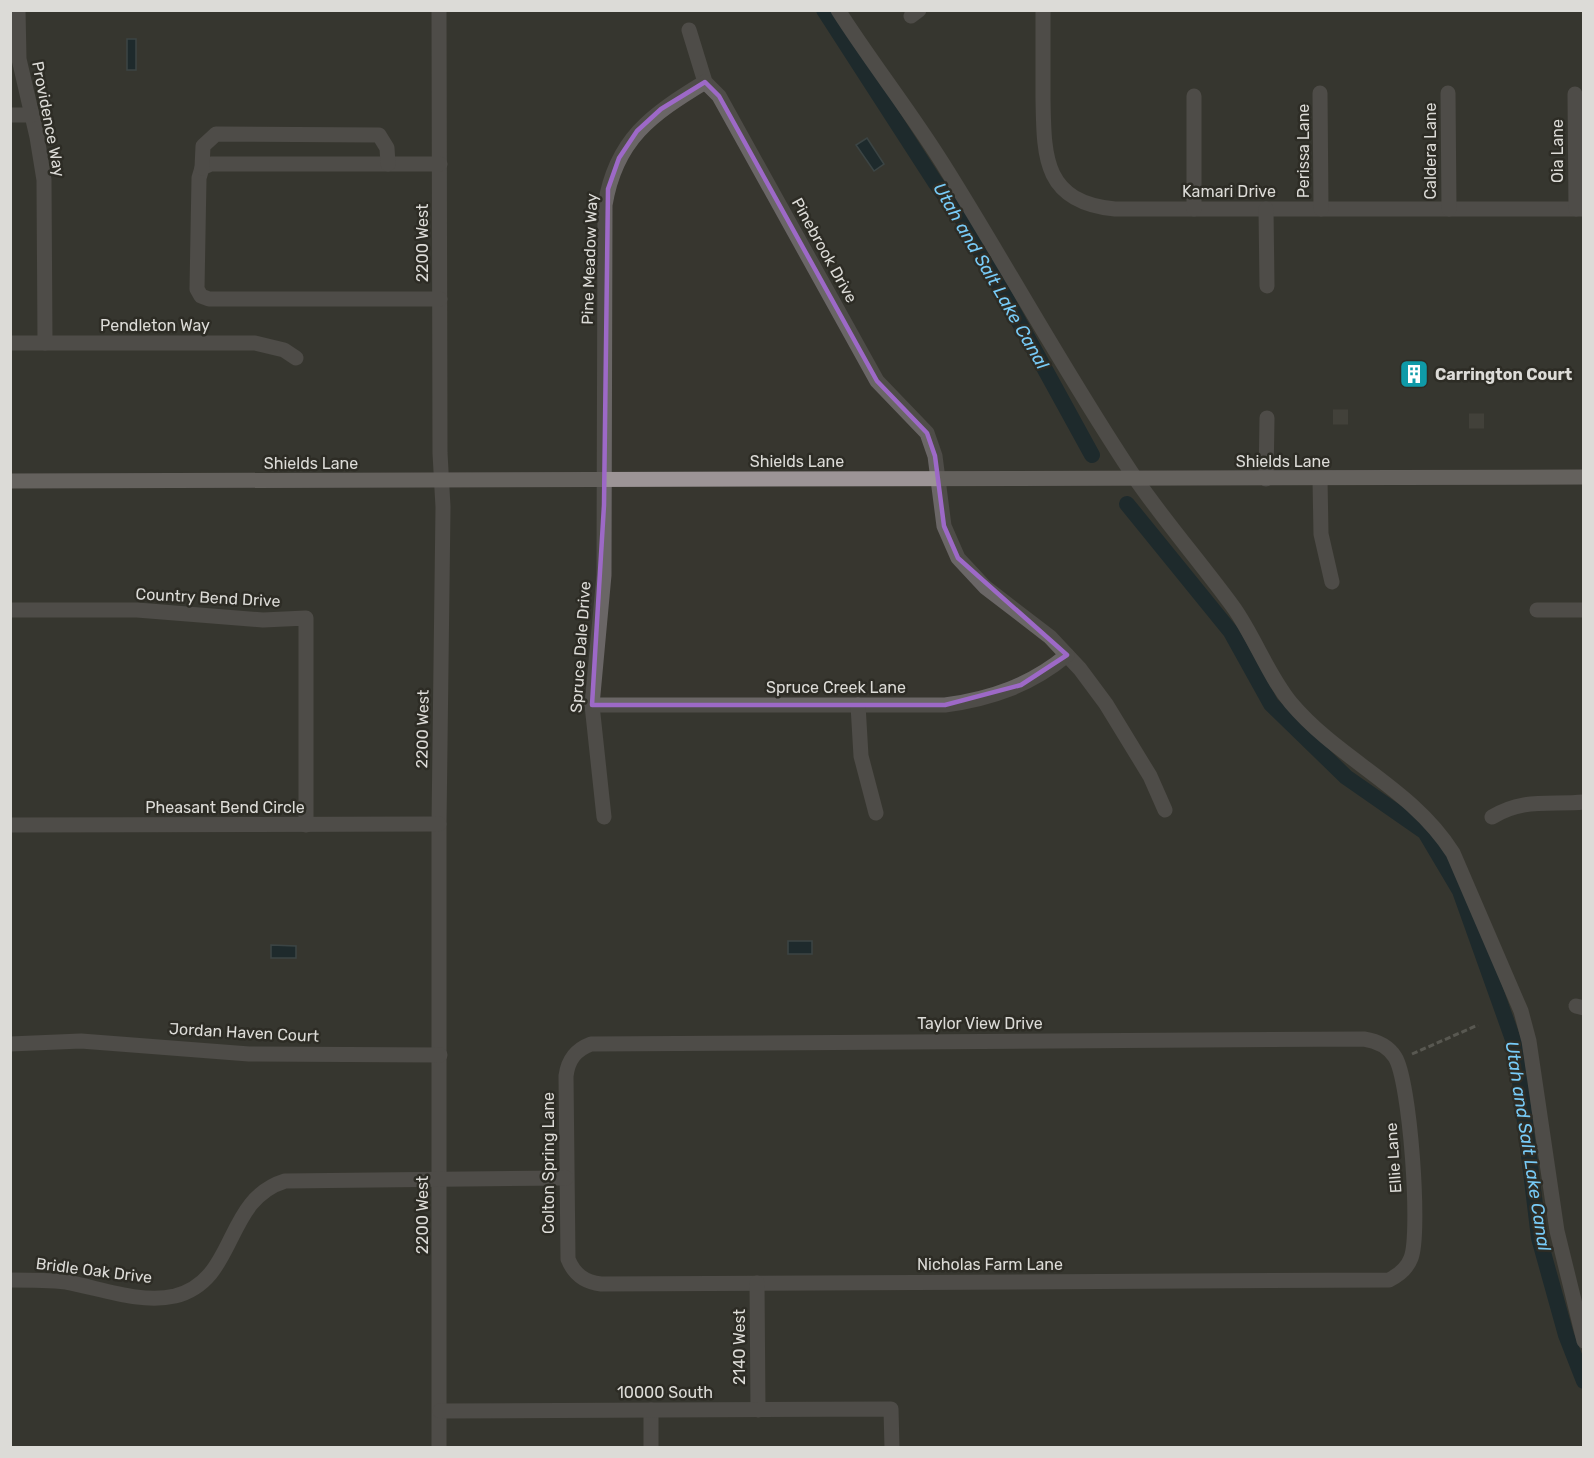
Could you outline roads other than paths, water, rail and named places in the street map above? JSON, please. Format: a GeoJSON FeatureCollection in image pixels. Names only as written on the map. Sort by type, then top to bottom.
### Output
{"type":"FeatureCollection","features":[{"type":"Feature","properties":{"kind":"main road","name":"Shields Lane"},"geometry":{"type":"LineString","coordinates":[[10,481],[1266,480],[1584,477]]}},
{"type":"Feature","properties":{"kind":"street","name":"Providence Way"},"geometry":{"type":"LineString","coordinates":[[18,10],[19,59],[44,180],[45,343]]}},
{"type":"Feature","properties":{"kind":"street","name":"2200 West"},"geometry":{"type":"LineString","coordinates":[[439,10],[442,481],[439,824],[440,1448]]}},
{"type":"Feature","properties":{"kind":"street"},"geometry":{"type":"LineString","coordinates":[[838,10],[947,170],[1075,385],[1137,480],[1233,608],[1291,702],[1319,729],[1406,798],[1442,836],[1453,853],[1521,1011],[1533,1065],[1557,1231],[1584,1341]]}},
{"type":"Feature","properties":{"kind":"street","name":"Kamari Drive"},"geometry":{"type":"LineString","coordinates":[[1043,10],[1043,140],[1045,154],[1057,182],[1077,200],[1102,208],[1580,209]]}},
{"type":"Feature","properties":{"kind":"street","name":"Pinebrook Drive"},"geometry":{"type":"LineString","coordinates":[[689,30],[705,82],[719,96],[877,381],[927,433],[933,445],[944,526],[958,558],[985,587],[1031,621],[1067,655],[1106,704],[1150,776],[1164,810]]}},
{"type":"Feature","properties":{"kind":"street","name":"Pine Meadow Way"},"geometry":{"type":"LineString","coordinates":[[604,480],[604,222],[608,189],[619,158],[637,131],[662,109],[705,82]]}},
{"type":"Feature","properties":{"kind":"street","name":"Perissa Lane"},"geometry":{"type":"LineString","coordinates":[[1320,93],[1321,209]]}},
{"type":"Feature","properties":{"kind":"street","name":"Caldera Lane"},"geometry":{"type":"LineString","coordinates":[[1448,93],[1449,209]]}},
{"type":"Feature","properties":{"kind":"street","name":"Oia Lane"},"geometry":{"type":"LineString","coordinates":[[1575,94],[1580,209]]}},
{"type":"Feature","properties":{"kind":"street"},"geometry":{"type":"LineString","coordinates":[[1194,96],[1194,209]]}},
{"type":"Feature","properties":{"kind":"street"},"geometry":{"type":"LineString","coordinates":[[10,115],[32,115]]}},
{"type":"Feature","properties":{"kind":"street"},"geometry":{"type":"LineString","coordinates":[[387,165],[387,148],[379,135],[216,135],[203,146],[199,178],[197,289],[201,296],[209,299],[440,299]]}},
{"type":"Feature","properties":{"kind":"street"},"geometry":{"type":"LineString","coordinates":[[202,168],[211,164],[440,164]]}},
{"type":"Feature","properties":{"kind":"street"},"geometry":{"type":"LineString","coordinates":[[1266,209],[1267,286]]}},
{"type":"Feature","properties":{"kind":"street","name":"Pendleton Way"},"geometry":{"type":"LineString","coordinates":[[10,343],[255,343],[284,350],[296,358]]}},
{"type":"Feature","properties":{"kind":"street"},"geometry":{"type":"LineString","coordinates":[[1266,480],[1267,418]]}},
{"type":"Feature","properties":{"kind":"street"},"geometry":{"type":"LineString","coordinates":[[1320,479],[1321,534],[1332,582]]}},
{"type":"Feature","properties":{"kind":"street","name":"Spruce Dale Drive"},"geometry":{"type":"LineString","coordinates":[[603,818],[592,705],[603,575],[604,480]]}},
{"type":"Feature","properties":{"kind":"street","name":"Country Bend Drive"},"geometry":{"type":"LineString","coordinates":[[10,610],[137,610],[252,620],[306,618],[306,825]]}},
{"type":"Feature","properties":{"kind":"street"},"geometry":{"type":"LineString","coordinates":[[1537,610],[1584,610]]}},
{"type":"Feature","properties":{"kind":"street","name":"Spruce Creek Lane"},"geometry":{"type":"LineString","coordinates":[[592,705],[945,705],[983,698],[1038,677],[1067,655]]}},
{"type":"Feature","properties":{"kind":"street"},"geometry":{"type":"LineString","coordinates":[[858,705],[862,766],[876,813]]}},
{"type":"Feature","properties":{"kind":"street"},"geometry":{"type":"LineString","coordinates":[[1492,817],[1508,808],[1526,803],[1584,802]]}},
{"type":"Feature","properties":{"kind":"street","name":"Pheasant Bend Circle"},"geometry":{"type":"LineString","coordinates":[[10,825],[439,824]]}},
{"type":"Feature","properties":{"kind":"street","name":"Taylor View Drive"},"geometry":{"type":"LineString","coordinates":[[576,1053],[583,1047],[599,1043],[1365,1040],[1386,1047]]}},
{"type":"Feature","properties":{"kind":"street","name":"Jordan Haven Court"},"geometry":{"type":"LineString","coordinates":[[10,1044],[81,1041],[249,1054],[440,1055]]}},
{"type":"Feature","properties":{"kind":"street","name":"Ellie Lane"},"geometry":{"type":"LineString","coordinates":[[1386,1047],[1395,1057],[1401,1071],[1413,1150],[1414,1246],[1413,1255],[1404,1271]]}},
{"type":"Feature","properties":{"kind":"street","name":"Colton Spring Lane"},"geometry":{"type":"LineString","coordinates":[[576,1053],[570,1060],[566,1076],[566,1178],[567,1250],[571,1267],[577,1274]]}},
{"type":"Feature","properties":{"kind":"street","name":"Bridle Oak Drive"},"geometry":{"type":"LineString","coordinates":[[10,1280],[54,1281],[144,1297],[173,1296],[203,1282],[214,1270],[256,1195],[270,1186],[302,1179],[566,1178]]}},
{"type":"Feature","properties":{"kind":"street","name":"Nicholas Farm Lane"},"geometry":{"type":"LineString","coordinates":[[577,1274],[584,1280],[601,1284],[1380,1281],[1389,1280],[1404,1271]]}},
{"type":"Feature","properties":{"kind":"street","name":"2140 West"},"geometry":{"type":"LineString","coordinates":[[757,1283],[758,1410]]}},
{"type":"Feature","properties":{"kind":"street","name":"10000 South"},"geometry":{"type":"LineString","coordinates":[[440,1411],[891,1409],[892,1448]]}},
{"type":"Feature","properties":{"kind":"street"},"geometry":{"type":"LineString","coordinates":[[651,1410],[651,1448]]}},
{"type":"Feature","properties":{"kind":"water"},"geometry":{"type":"Polygon","coordinates":[[[127,39],[136,39],[136,70],[127,70],[127,39]]]}},
{"type":"Feature","properties":{"kind":"water"},"geometry":{"type":"Polygon","coordinates":[[[867,138],[884,164],[874,171],[856,145],[867,138]]]}},
{"type":"Feature","properties":{"kind":"water"},"geometry":{"type":"Polygon","coordinates":[[[788,941],[812,941],[812,954],[788,954],[788,941]]]}},
{"type":"Feature","properties":{"kind":"water"},"geometry":{"type":"Polygon","coordinates":[[[271,945],[296,946],[296,958],[271,958],[271,945]]]}},
{"type":"Feature","properties":{"kind":"waterway","name":"Utah and Salt Lake Canal"},"geometry":{"type":"LineString","coordinates":[[824,10],[935,182],[963,220],[1092,455]]}},
{"type":"Feature","properties":{"kind":"waterway","name":"Utah and Salt Lake Canal"},"geometry":{"type":"LineString","coordinates":[[1127,504],[1231,632],[1271,704],[1346,777],[1425,832],[1460,891],[1516,1048],[1539,1238],[1566,1335],[1584,1381]]}},
{"type":"Feature","properties":{"kind":"tunnel"},"geometry":{"type":"LineString","coordinates":[[1333,417],[1355,417]]}},
{"type":"Feature","properties":{"kind":"tunnel"},"geometry":{"type":"LineString","coordinates":[[1469,421],[1491,421]]}},
{"type":"Feature","properties":{"kind":"place","name":"Carrington Court"},"geometry":{"type":"Point","coordinates":[1414,374]}}]}
